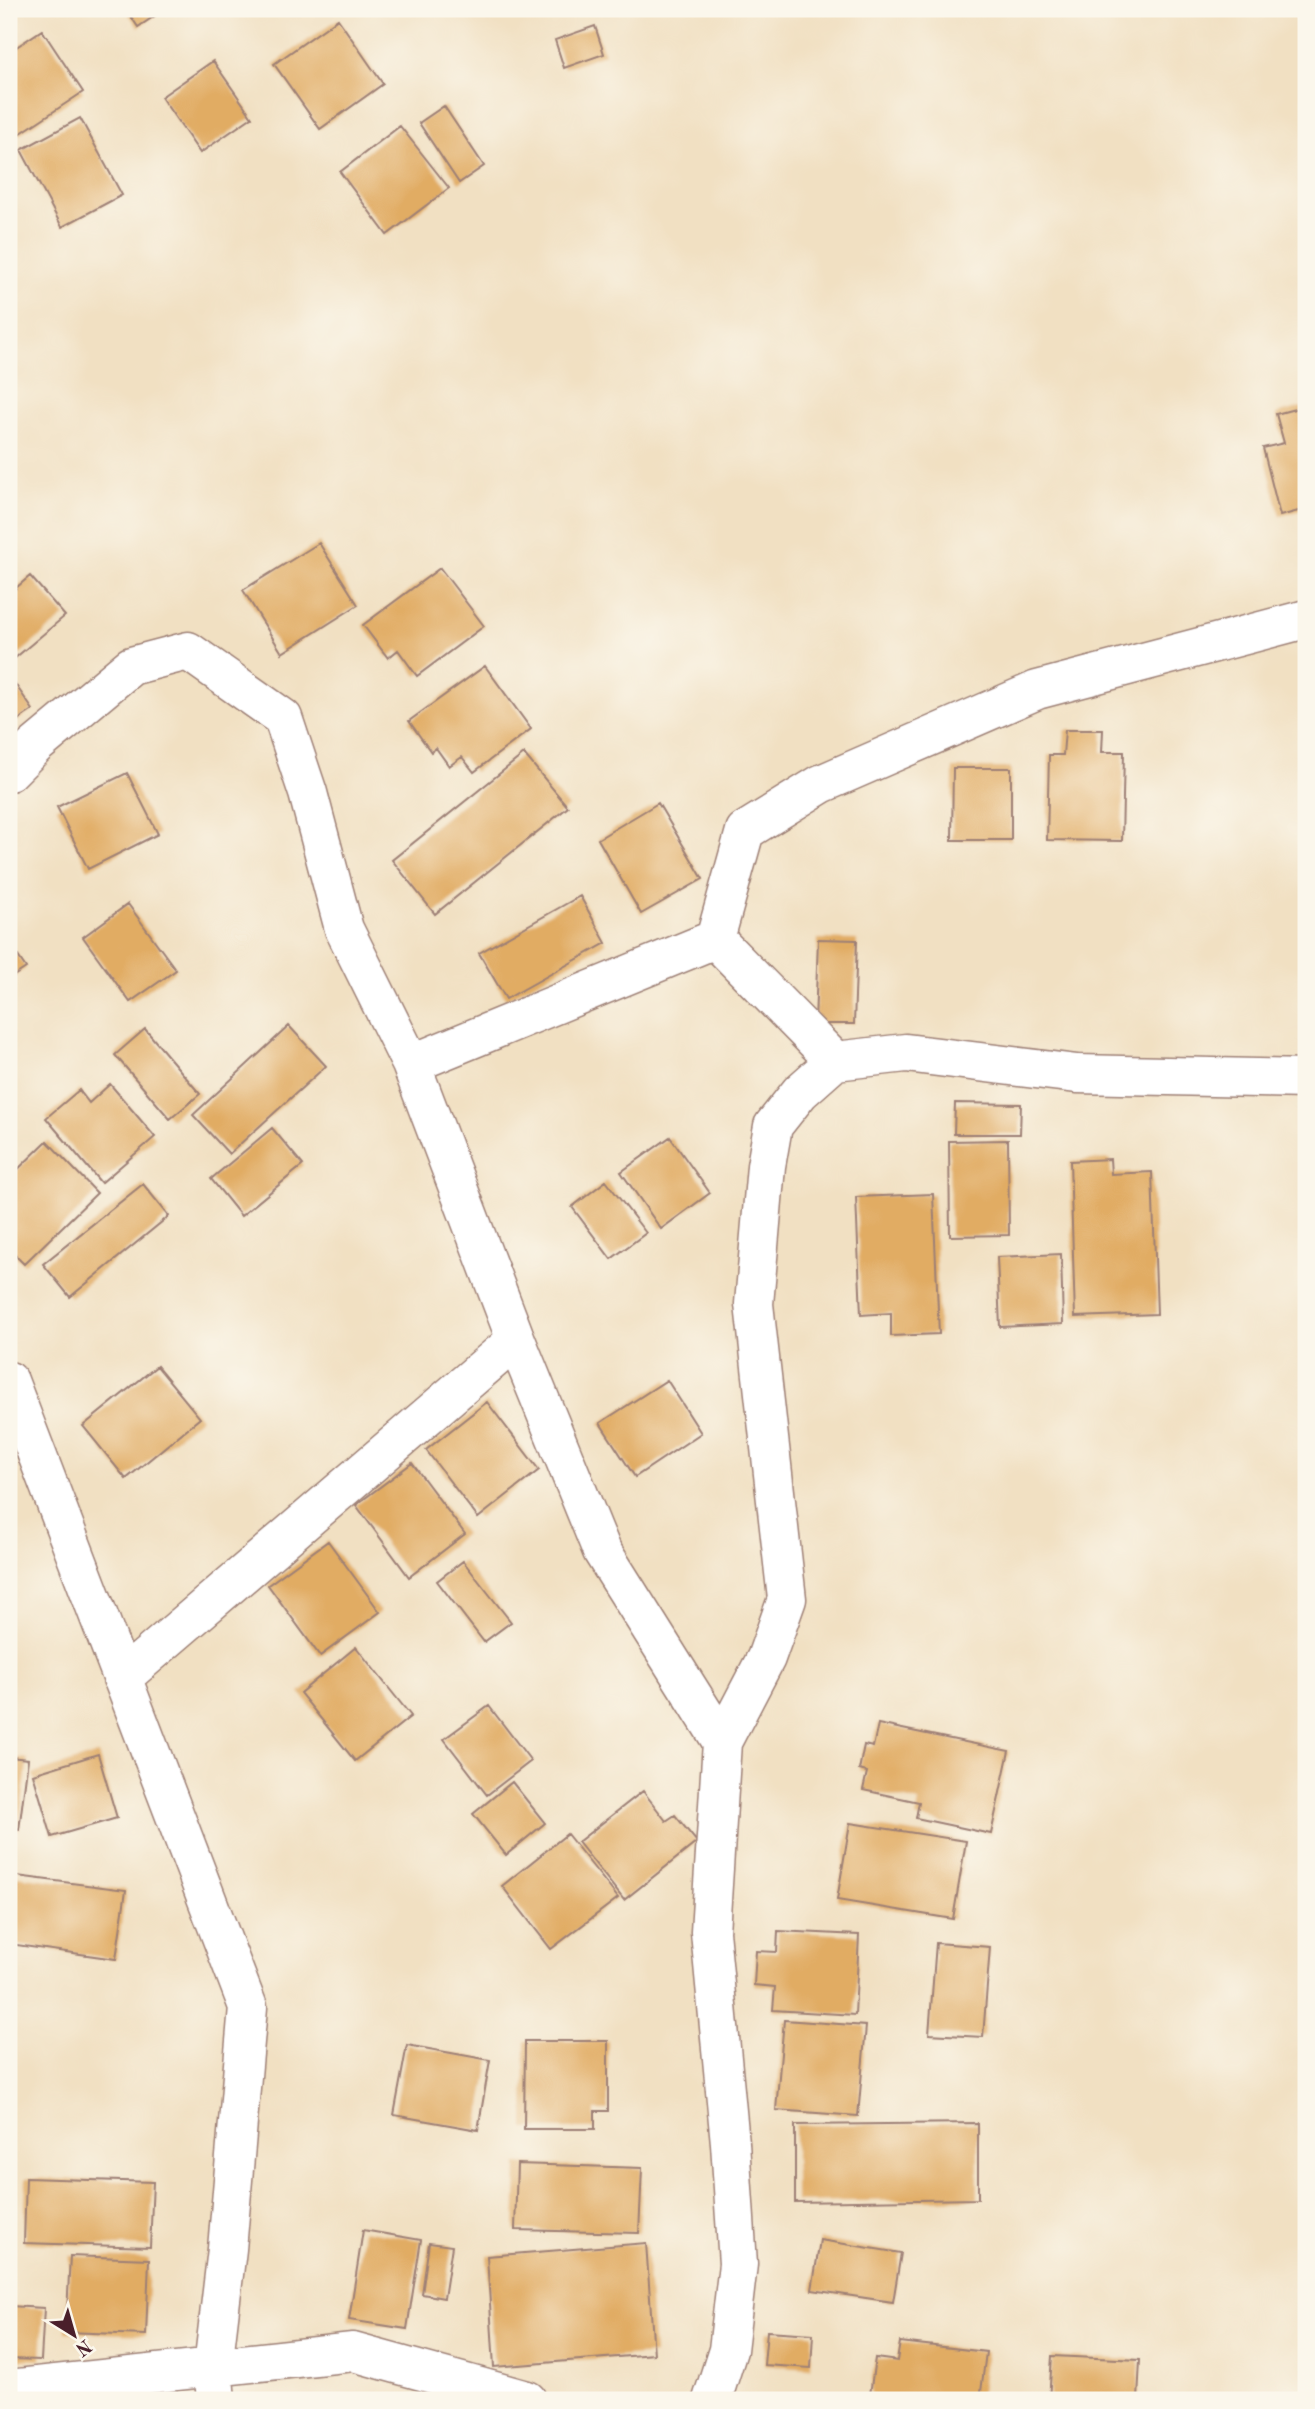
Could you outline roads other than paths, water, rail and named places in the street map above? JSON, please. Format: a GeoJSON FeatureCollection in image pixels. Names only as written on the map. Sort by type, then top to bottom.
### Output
{"type":"FeatureCollection","features":[{"type":"Feature","properties":{"kind":"street"},"geometry":{"type":"LineString","coordinates":[[715,939],[745,831],[821,783],[1037,690],[1306,619]]}},
{"type":"Feature","properties":{"kind":"street"},"geometry":{"type":"LineString","coordinates":[[9,772],[35,746],[131,666],[188,651],[283,718],[309,793],[344,929],[411,1064],[516,1340],[602,1551],[722,1742]]}},
{"type":"Feature","properties":{"kind":"street"},"geometry":{"type":"LineString","coordinates":[[715,939],[835,1061]]}},
{"type":"Feature","properties":{"kind":"street"},"geometry":{"type":"LineString","coordinates":[[411,1064],[715,939]]}},
{"type":"Feature","properties":{"kind":"street"},"geometry":{"type":"LineString","coordinates":[[712,2400],[729,2350],[738,2264],[730,2143],[710,1932],[722,1742],[766,1658],[787,1599],[754,1304],[766,1166],[773,1126],[800,1092],[835,1061],[906,1053],[1077,1074],[1306,1079]]}},
{"type":"Feature","properties":{"kind":"street"},"geometry":{"type":"LineString","coordinates":[[122,1678],[516,1340]]}},
{"type":"Feature","properties":{"kind":"street"},"geometry":{"type":"LineString","coordinates":[[9,1381],[248,2007],[215,2384]]}},
{"type":"Feature","properties":{"kind":"street"},"geometry":{"type":"LineString","coordinates":[[9,2389],[215,2384],[353,2352],[527,2400]]}}]}
